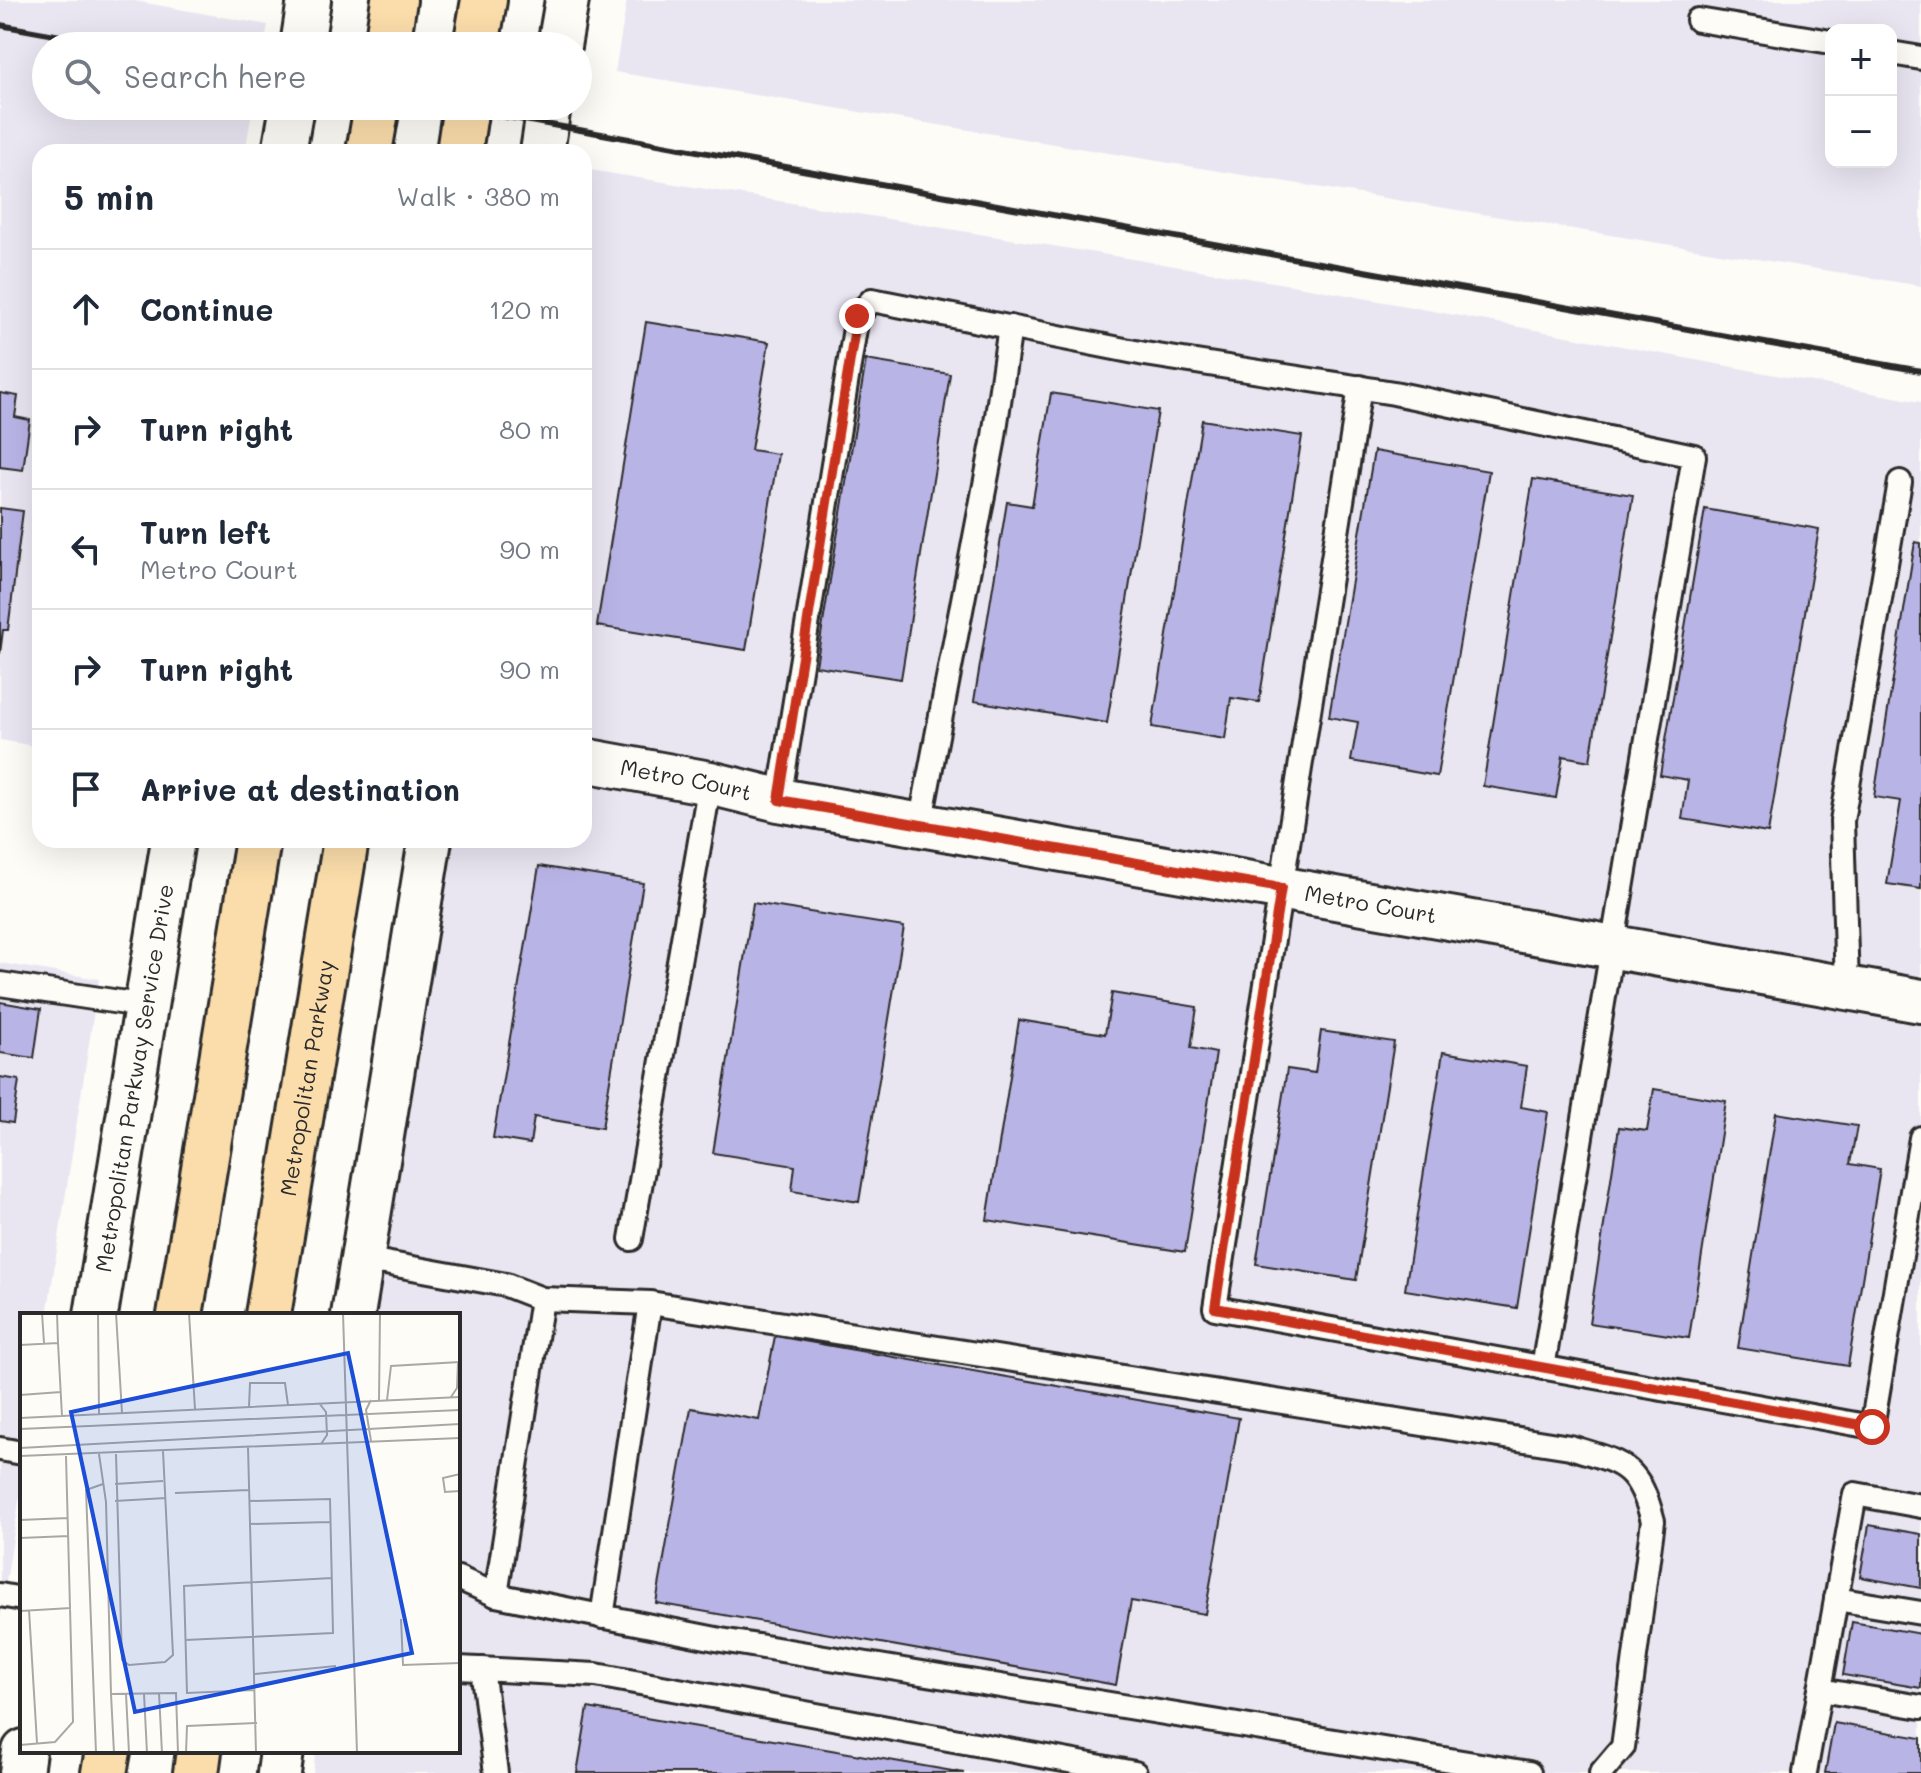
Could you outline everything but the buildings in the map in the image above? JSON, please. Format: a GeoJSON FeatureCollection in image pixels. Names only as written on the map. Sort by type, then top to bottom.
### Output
{"type":"FeatureCollection","features":[{"type":"Feature","properties":{"kind":"main road"},"geometry":{"type":"LineString","coordinates":[[389,32],[394,0]]}},
{"type":"Feature","properties":{"kind":"main road"},"geometry":{"type":"LineString","coordinates":[[478,32],[484,0]]}},
{"type":"Feature","properties":{"kind":"main road"},"geometry":{"type":"LineString","coordinates":[[370,144],[375,120]]}},
{"type":"Feature","properties":{"kind":"main road"},"geometry":{"type":"LineString","coordinates":[[460,144],[464,120]]}},
{"type":"Feature","properties":{"kind":"main road"},"geometry":{"type":"LineString","coordinates":[[180,1313],[257,848]]}},
{"type":"Feature","properties":{"kind":"main road","name":"Metropolitan Parkway"},"geometry":{"type":"LineString","coordinates":[[268,1313],[345,848]]}},
{"type":"Feature","properties":{"kind":"main road"},"geometry":{"type":"LineString","coordinates":[[104,1773],[108,1753]]}},
{"type":"Feature","properties":{"kind":"main road"},"geometry":{"type":"LineString","coordinates":[[196,1773],[199,1753]]}},
{"type":"Feature","properties":{"kind":"street"},"geometry":{"type":"LineString","coordinates":[[304,32],[309,0]]}},
{"type":"Feature","properties":{"kind":"street"},"geometry":{"type":"LineString","coordinates":[[561,32],[567,0]]}},
{"type":"Feature","properties":{"kind":"street"},"geometry":{"type":"LineString","coordinates":[[285,144],[290,120]]}},
{"type":"Feature","properties":{"kind":"street"},"geometry":{"type":"LineString","coordinates":[[543,144],[547,120]]}},
{"type":"Feature","properties":{"kind":"street","name":"Metro Court"},"geometry":{"type":"LineString","coordinates":[[592,761],[710,783],[779,800],[1921,1001]]}},
{"type":"Feature","properties":{"kind":"street","name":"Metropolitan Parkway Service Drive"},"geometry":{"type":"LineString","coordinates":[[96,1313],[172,848]]}},
{"type":"Feature","properties":{"kind":"street"},"geometry":{"type":"LineString","coordinates":[[353,1313],[429,848]]}},
{"type":"Feature","properties":{"kind":"street"},"geometry":{"type":"LineString","coordinates":[[21,1773],[24,1753]]}},
{"type":"Feature","properties":{"kind":"street"},"geometry":{"type":"LineString","coordinates":[[279,1773],[282,1753]]}},
{"type":"Feature","properties":{"kind":"lane"},"geometry":{"type":"LineString","coordinates":[[1698,20],[1825,41]]}},
{"type":"Feature","properties":{"kind":"lane"},"geometry":{"type":"LineString","coordinates":[[1897,54],[1921,58]]}},
{"type":"Feature","properties":{"kind":"lane"},"geometry":{"type":"LineString","coordinates":[[779,800],[857,316],[872,300],[1145,354],[1360,387],[1694,456],[1629,828],[1613,947],[1543,1368]]}},
{"type":"Feature","properties":{"kind":"lane"},"geometry":{"type":"LineString","coordinates":[[920,825],[993,443],[1010,327]]}},
{"type":"Feature","properties":{"kind":"lane"},"geometry":{"type":"LineString","coordinates":[[1360,387],[1215,1308],[1872,1427],[1921,1138]]}},
{"type":"Feature","properties":{"kind":"lane"},"geometry":{"type":"LineString","coordinates":[[1847,988],[1842,821],[1900,482]]}},
{"type":"Feature","properties":{"kind":"lane"},"geometry":{"type":"LineString","coordinates":[[631,1239],[710,783]]}},
{"type":"Feature","properties":{"kind":"lane"},"geometry":{"type":"LineString","coordinates":[[0,984],[146,1006]]}},
{"type":"Feature","properties":{"kind":"lane"},"geometry":{"type":"LineString","coordinates":[[363,1259],[506,1285],[542,1299],[650,1303],[1570,1447],[1622,1463],[1642,1489],[1653,1521],[1623,1747],[1601,1773]]}},
{"type":"Feature","properties":{"kind":"lane"},"geometry":{"type":"LineString","coordinates":[[496,1595],[542,1299]]}},
{"type":"Feature","properties":{"kind":"lane"},"geometry":{"type":"LineString","coordinates":[[602,1617],[650,1303]]}},
{"type":"Feature","properties":{"kind":"lane"},"geometry":{"type":"LineString","coordinates":[[0,1449],[20,1453]]}},
{"type":"Feature","properties":{"kind":"lane"},"geometry":{"type":"LineString","coordinates":[[1805,1773],[1855,1494],[1921,1506]]}},
{"type":"Feature","properties":{"kind":"lane"},"geometry":{"type":"LineString","coordinates":[[460,1579],[496,1595],[602,1617],[1529,1773]]}},
{"type":"Feature","properties":{"kind":"lane"},"geometry":{"type":"LineString","coordinates":[[0,1595],[20,1599]]}},
{"type":"Feature","properties":{"kind":"lane"},"geometry":{"type":"LineString","coordinates":[[1836,1599],[1921,1613]]}},
{"type":"Feature","properties":{"kind":"lane"},"geometry":{"type":"LineString","coordinates":[[460,1668],[596,1675],[1135,1773]]}},
{"type":"Feature","properties":{"kind":"lane"},"geometry":{"type":"LineString","coordinates":[[482,1669],[496,1773]]}},
{"type":"Feature","properties":{"kind":"lane"},"geometry":{"type":"LineString","coordinates":[[1820,1690],[1921,1707]]}},
{"type":"Feature","properties":{"kind":"shaded area"},"geometry":{"type":"Polygon","coordinates":[[[0,0],[129,0],[268,25],[267,32],[32,32],[32,120],[251,120],[246,144],[32,144],[32,746],[0,740],[0,0]]]}},
{"type":"Feature","properties":{"kind":"shaded area"},"geometry":{"type":"Polygon","coordinates":[[[627,0],[1921,0],[1921,286],[615,72],[627,0]]]}},
{"type":"Feature","properties":{"kind":"shaded area"},"geometry":{"type":"Polygon","coordinates":[[[592,170],[1309,288],[1921,402],[1921,1773],[313,1773],[316,1753],[460,1753],[460,1313],[375,1313],[453,848],[592,848],[592,170]]]}},
{"type":"Feature","properties":{"kind":"shaded area"},"geometry":{"type":"Polygon","coordinates":[[[0,963],[99,979],[47,1313],[20,1313],[20,1495],[0,1619],[0,963]]]}},
{"type":"Feature","properties":{"kind":"railway"},"geometry":{"type":"LineString","coordinates":[[0,25],[38,32]]}},
{"type":"Feature","properties":{"kind":"railway"},"geometry":{"type":"LineString","coordinates":[[524,120],[1921,371]]}},
{"type":"Feature","properties":{"kind":"route"},"geometry":{"type":"LineString","coordinates":[[857,316],[779,800],[1281,888],[1215,1308],[1872,1427]]}}]}
